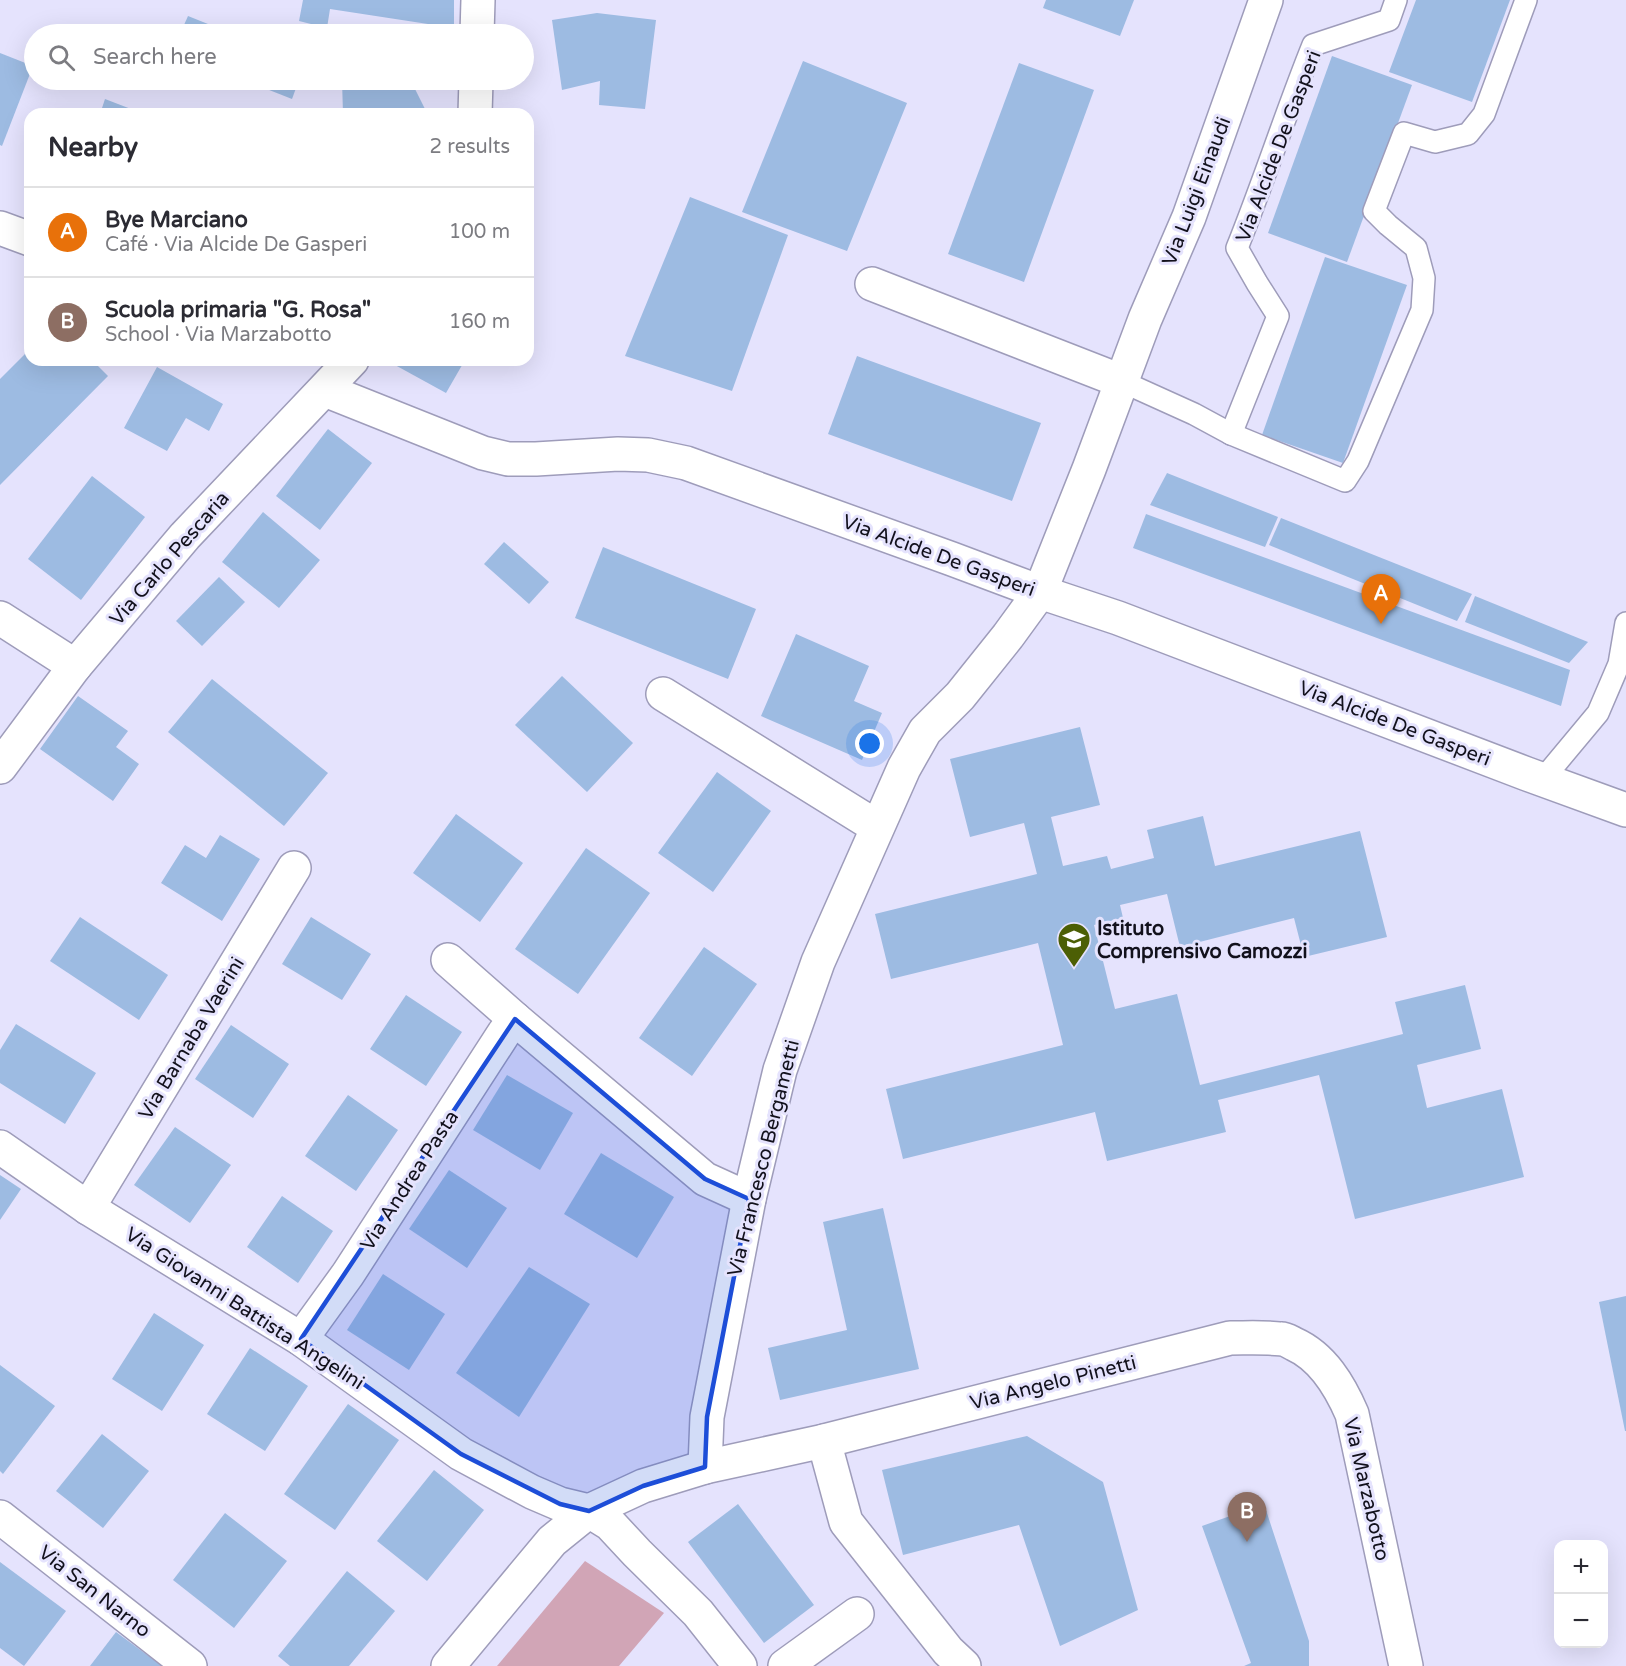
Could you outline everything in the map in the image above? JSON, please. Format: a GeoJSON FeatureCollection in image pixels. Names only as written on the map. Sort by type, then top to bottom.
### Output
{"type":"FeatureCollection","features":[{"type":"Feature","properties":{"kind":"street"},"geometry":{"type":"LineString","coordinates":[[477,24],[478,0]]}},
{"type":"Feature","properties":{"kind":"street","name":"Via Luigi Einaudi"},"geometry":{"type":"LineString","coordinates":[[1040,592],[1089,470],[1145,319],[1189,217],[1266,0]]}},
{"type":"Feature","properties":{"kind":"street"},"geometry":{"type":"LineString","coordinates":[[475,108],[476,90]]}},
{"type":"Feature","properties":{"kind":"street"},"geometry":{"type":"LineString","coordinates":[[0,228],[24,237]]}},
{"type":"Feature","properties":{"kind":"street"},"geometry":{"type":"LineString","coordinates":[[872,284],[1121,381]]}},
{"type":"Feature","properties":{"kind":"street","name":"Via Carlo Pescaria"},"geometry":{"type":"LineString","coordinates":[[0,767],[75,666],[185,536],[347,366]]}},
{"type":"Feature","properties":{"kind":"street","name":"Via Alcide De Gasperi"},"geometry":{"type":"LineString","coordinates":[[325,390],[483,453],[508,459],[648,455],[687,463],[1040,592],[1118,618],[1626,810]]}},
{"type":"Feature","properties":{"kind":"street","name":"Via Francesco Bergametti"},"geometry":{"type":"LineString","coordinates":[[705,1467],[707,1416],[749,1199],[780,1070],[818,962],[904,768],[925,731],[960,696],[1040,592]]}},
{"type":"Feature","properties":{"kind":"street"},"geometry":{"type":"LineString","coordinates":[[0,618],[75,666]]}},
{"type":"Feature","properties":{"kind":"street"},"geometry":{"type":"LineString","coordinates":[[663,694],[877,827]]}},
{"type":"Feature","properties":{"kind":"street","name":"Via Barnaba Vaerini"},"geometry":{"type":"LineString","coordinates":[[88,1208],[294,868]]}},
{"type":"Feature","properties":{"kind":"street"},"geometry":{"type":"LineString","coordinates":[[448,960],[705,1179],[749,1199]]}},
{"type":"Feature","properties":{"kind":"street","name":"Via Andrea Pasta"},"geometry":{"type":"LineString","coordinates":[[301,1339],[348,1274],[515,1019]]}},
{"type":"Feature","properties":{"kind":"street","name":"Via Giovanni Battista Angelini"},"geometry":{"type":"LineString","coordinates":[[0,1147],[88,1208],[301,1339],[461,1454],[542,1496],[560,1504],[589,1511]]}},
{"type":"Feature","properties":{"kind":"street","name":"Via Angelo Pinetti"},"geometry":{"type":"LineString","coordinates":[[448,1666],[552,1542],[589,1511],[643,1486],[705,1467],[824,1441],[1230,1338],[1284,1339]]}},
{"type":"Feature","properties":{"kind":"street","name":"Via Marzabotto"},"geometry":{"type":"LineString","coordinates":[[1284,1339],[1304,1348],[1321,1363],[1337,1383],[1352,1414],[1406,1666]]}},
{"type":"Feature","properties":{"kind":"street"},"geometry":{"type":"LineString","coordinates":[[824,1441],[846,1522],[948,1651],[964,1666]]}},
{"type":"Feature","properties":{"kind":"street"},"geometry":{"type":"LineString","coordinates":[[589,1511],[610,1524],[698,1613],[740,1666]]}},
{"type":"Feature","properties":{"kind":"street","name":"Via San Narno"},"geometry":{"type":"LineString","coordinates":[[0,1516],[190,1666]]}},
{"type":"Feature","properties":{"kind":"street"},"geometry":{"type":"LineString","coordinates":[[785,1666],[857,1614]]}},
{"type":"Feature","properties":{"kind":"lane","name":"Via Alcide De Gasperi"},"geometry":{"type":"LineString","coordinates":[[1231,434],[1278,316],[1237,248],[1287,111],[1313,45],[1389,20],[1396,0]]}},
{"type":"Feature","properties":{"kind":"lane"},"geometry":{"type":"LineString","coordinates":[[1121,381],[1194,414],[1231,434],[1345,481],[1358,461],[1422,310],[1424,278],[1416,248],[1374,211],[1404,133],[1436,142],[1468,134],[1484,114],[1526,0]]}},
{"type":"Feature","properties":{"kind":"lane"},"geometry":{"type":"LineString","coordinates":[[1543,778],[1598,713],[1619,664],[1626,623]]}},
{"type":"Feature","properties":{"kind":"highlighted area"},"geometry":{"type":"Polygon","coordinates":[[[515,1019],[705,1179],[749,1199],[707,1417],[705,1467],[643,1486],[589,1511],[560,1504],[461,1454],[301,1339],[515,1019]]]}},
{"type":"Feature","properties":{"kind":"shaded area"},"geometry":{"type":"Polygon","coordinates":[[[585,1561],[664,1613],[619,1666],[497,1666],[585,1561]]]}},
{"type":"Feature","properties":{"kind":"building"},"geometry":{"type":"Polygon","coordinates":[[[303,0],[454,0],[454,24],[428,24],[330,9],[328,24],[299,21],[303,0]]]}},
{"type":"Feature","properties":{"kind":"building"},"geometry":{"type":"Polygon","coordinates":[[[1046,0],[1134,0],[1120,36],[1043,8],[1046,0]]]}},
{"type":"Feature","properties":{"kind":"building"},"geometry":{"type":"Polygon","coordinates":[[[1416,0],[1510,0],[1472,102],[1389,72],[1416,0]]]}},
{"type":"Feature","properties":{"kind":"building"},"geometry":{"type":"Polygon","coordinates":[[[597,13],[656,20],[645,109],[599,105],[600,81],[562,90],[552,20],[597,13]]]}},
{"type":"Feature","properties":{"kind":"building"},"geometry":{"type":"Polygon","coordinates":[[[188,16],[208,24],[184,24],[188,16]]]}},
{"type":"Feature","properties":{"kind":"building"},"geometry":{"type":"Polygon","coordinates":[[[0,53],[24,62],[24,89],[2,146],[0,145],[0,53]]]}},
{"type":"Feature","properties":{"kind":"building"},"geometry":{"type":"Polygon","coordinates":[[[1332,56],[1412,85],[1347,262],[1268,233],[1332,56]]]}},
{"type":"Feature","properties":{"kind":"building"},"geometry":{"type":"Polygon","coordinates":[[[803,61],[907,103],[847,251],[742,212],[803,61]]]}},
{"type":"Feature","properties":{"kind":"building"},"geometry":{"type":"Polygon","coordinates":[[[1019,63],[1094,90],[1024,282],[948,254],[1019,63]]]}},
{"type":"Feature","properties":{"kind":"building"},"geometry":{"type":"Polygon","coordinates":[[[269,90],[295,90],[292,99],[269,90]]]}},
{"type":"Feature","properties":{"kind":"building"},"geometry":{"type":"Polygon","coordinates":[[[342,90],[416,90],[424,108],[343,108],[342,90]]]}},
{"type":"Feature","properties":{"kind":"building"},"geometry":{"type":"Polygon","coordinates":[[[105,99],[128,108],[102,108],[105,99]]]}},
{"type":"Feature","properties":{"kind":"building"},"geometry":{"type":"Polygon","coordinates":[[[690,197],[788,235],[732,391],[625,356],[690,197]]]}},
{"type":"Feature","properties":{"kind":"building"},"geometry":{"type":"Polygon","coordinates":[[[1325,257],[1407,285],[1343,463],[1262,435],[1325,257]]]}},
{"type":"Feature","properties":{"kind":"building"},"geometry":{"type":"Polygon","coordinates":[[[24,355],[24,366],[98,366],[108,376],[0,485],[0,379],[24,355]]]}},
{"type":"Feature","properties":{"kind":"building"},"geometry":{"type":"Polygon","coordinates":[[[857,356],[1041,423],[1012,501],[828,434],[857,356]]]}},
{"type":"Feature","properties":{"kind":"building"},"geometry":{"type":"Polygon","coordinates":[[[397,366],[462,366],[446,393],[397,366]]]}},
{"type":"Feature","properties":{"kind":"building"},"geometry":{"type":"Polygon","coordinates":[[[157,367],[223,404],[209,431],[186,418],[167,451],[124,428],[157,367]]]}},
{"type":"Feature","properties":{"kind":"building"},"geometry":{"type":"Polygon","coordinates":[[[328,429],[372,463],[320,530],[276,496],[328,429]]]}},
{"type":"Feature","properties":{"kind":"building"},"geometry":{"type":"Polygon","coordinates":[[[1167,473],[1278,517],[1265,547],[1150,505],[1167,473]]]}},
{"type":"Feature","properties":{"kind":"building"},"geometry":{"type":"Polygon","coordinates":[[[92,476],[145,517],[81,600],[28,559],[92,476]]]}},
{"type":"Feature","properties":{"kind":"building"},"geometry":{"type":"Polygon","coordinates":[[[263,512],[320,560],[279,608],[222,562],[263,512]]]}},
{"type":"Feature","properties":{"kind":"building"},"geometry":{"type":"Polygon","coordinates":[[[1146,514],[1570,670],[1561,706],[1133,548],[1146,514]]]}},
{"type":"Feature","properties":{"kind":"building"},"geometry":{"type":"Polygon","coordinates":[[[1281,518],[1472,594],[1457,621],[1269,545],[1281,518]]]}},
{"type":"Feature","properties":{"kind":"building"},"geometry":{"type":"Polygon","coordinates":[[[504,542],[549,582],[529,604],[484,564],[504,542]]]}},
{"type":"Feature","properties":{"kind":"building"},"geometry":{"type":"Polygon","coordinates":[[[603,547],[756,609],[728,679],[575,618],[603,547]]]}},
{"type":"Feature","properties":{"kind":"building"},"geometry":{"type":"Polygon","coordinates":[[[219,577],[245,602],[202,646],[176,621],[219,577]]]}},
{"type":"Feature","properties":{"kind":"building"},"geometry":{"type":"Polygon","coordinates":[[[1475,596],[1588,642],[1569,663],[1465,622],[1475,596]]]}},
{"type":"Feature","properties":{"kind":"building"},"geometry":{"type":"Polygon","coordinates":[[[796,634],[869,666],[854,701],[882,713],[862,760],[761,716],[796,634]]]}},
{"type":"Feature","properties":{"kind":"building"},"geometry":{"type":"Polygon","coordinates":[[[562,676],[633,743],[587,792],[515,725],[562,676]]]}},
{"type":"Feature","properties":{"kind":"building"},"geometry":{"type":"Polygon","coordinates":[[[212,679],[328,773],[284,826],[168,732],[212,679]]]}},
{"type":"Feature","properties":{"kind":"building"},"geometry":{"type":"Polygon","coordinates":[[[78,696],[128,731],[116,747],[139,764],[113,801],[40,749],[78,696]]]}},
{"type":"Feature","properties":{"kind":"building","name":"Istituto Comprensivo Camozzi"},"geometry":{"type":"Polygon","coordinates":[[[1080,727],[1100,805],[1051,817],[1063,866],[1107,856],[1111,869],[1154,858],[1147,830],[1203,816],[1215,866],[1360,831],[1387,937],[1304,957],[1294,918],[1180,947],[1167,894],[1120,905],[1123,918],[1094,925],[1115,1009],[1177,994],[1200,1085],[1403,1034],[1395,1002],[1465,985],[1481,1049],[1417,1065],[1427,1108],[1502,1089],[1524,1177],[1355,1219],[1319,1075],[1218,1100],[1226,1132],[1107,1161],[1095,1112],[903,1159],[886,1089],[1063,1045],[1038,943],[891,979],[875,914],[1037,874],[1024,823],[970,837],[950,759],[1080,727]]]}},
{"type":"Feature","properties":{"kind":"building"},"geometry":{"type":"Polygon","coordinates":[[[717,772],[771,811],[713,892],[658,853],[717,772]]]}},
{"type":"Feature","properties":{"kind":"building"},"geometry":{"type":"Polygon","coordinates":[[[456,814],[523,863],[480,922],[413,873],[456,814]]]}},
{"type":"Feature","properties":{"kind":"building"},"geometry":{"type":"Polygon","coordinates":[[[220,835],[260,859],[222,921],[161,883],[185,845],[206,858],[220,835]]]}},
{"type":"Feature","properties":{"kind":"building"},"geometry":{"type":"Polygon","coordinates":[[[586,848],[650,893],[578,994],[515,949],[586,848]]]}},
{"type":"Feature","properties":{"kind":"building"},"geometry":{"type":"Polygon","coordinates":[[[80,917],[168,975],[139,1020],[50,961],[80,917]]]}},
{"type":"Feature","properties":{"kind":"building"},"geometry":{"type":"Polygon","coordinates":[[[311,917],[371,954],[342,1000],[282,964],[311,917]]]}},
{"type":"Feature","properties":{"kind":"building"},"geometry":{"type":"Polygon","coordinates":[[[704,947],[757,984],[692,1076],[639,1038],[704,947]]]}},
{"type":"Feature","properties":{"kind":"building"},"geometry":{"type":"Polygon","coordinates":[[[406,995],[462,1032],[426,1086],[370,1049],[406,995]]]}},
{"type":"Feature","properties":{"kind":"building"},"geometry":{"type":"Polygon","coordinates":[[[16,1024],[96,1073],[65,1124],[0,1083],[0,1050],[16,1024]]]}},
{"type":"Feature","properties":{"kind":"building"},"geometry":{"type":"Polygon","coordinates":[[[231,1025],[289,1064],[253,1118],[195,1079],[231,1025]]]}},
{"type":"Feature","properties":{"kind":"building"},"geometry":{"type":"Polygon","coordinates":[[[507,1075],[573,1113],[540,1170],[473,1130],[507,1075]]]}},
{"type":"Feature","properties":{"kind":"building"},"geometry":{"type":"Polygon","coordinates":[[[348,1095],[398,1130],[356,1191],[305,1156],[348,1095]]]}},
{"type":"Feature","properties":{"kind":"building"},"geometry":{"type":"Polygon","coordinates":[[[175,1127],[231,1165],[190,1223],[134,1185],[175,1127]]]}},
{"type":"Feature","properties":{"kind":"building"},"geometry":{"type":"Polygon","coordinates":[[[601,1153],[674,1197],[637,1258],[564,1214],[601,1153]]]}},
{"type":"Feature","properties":{"kind":"building"},"geometry":{"type":"Polygon","coordinates":[[[449,1170],[507,1208],[467,1268],[409,1229],[449,1170]]]}},
{"type":"Feature","properties":{"kind":"building"},"geometry":{"type":"Polygon","coordinates":[[[0,1175],[21,1189],[0,1220],[0,1175]]]}},
{"type":"Feature","properties":{"kind":"building"},"geometry":{"type":"Polygon","coordinates":[[[282,1196],[333,1231],[298,1283],[247,1247],[282,1196]]]}},
{"type":"Feature","properties":{"kind":"building"},"geometry":{"type":"Polygon","coordinates":[[[883,1208],[919,1369],[780,1400],[768,1348],[847,1330],[823,1222],[883,1208]]]}},
{"type":"Feature","properties":{"kind":"building"},"geometry":{"type":"Polygon","coordinates":[[[529,1267],[590,1304],[519,1417],[456,1373],[529,1267]]]}},
{"type":"Feature","properties":{"kind":"building"},"geometry":{"type":"Polygon","coordinates":[[[383,1274],[445,1314],[409,1370],[347,1330],[383,1274]]]}},
{"type":"Feature","properties":{"kind":"building"},"geometry":{"type":"Polygon","coordinates":[[[1626,1296],[1626,1431],[1625,1431],[1599,1302],[1626,1296]]]}},
{"type":"Feature","properties":{"kind":"building"},"geometry":{"type":"Polygon","coordinates":[[[154,1313],[204,1345],[162,1411],[112,1379],[154,1313]]]}},
{"type":"Feature","properties":{"kind":"building"},"geometry":{"type":"Polygon","coordinates":[[[250,1348],[308,1386],[265,1451],[207,1414],[250,1348]]]}},
{"type":"Feature","properties":{"kind":"building"},"geometry":{"type":"Polygon","coordinates":[[[0,1365],[55,1406],[3,1474],[0,1471],[0,1365]]]}},
{"type":"Feature","properties":{"kind":"building"},"geometry":{"type":"Polygon","coordinates":[[[348,1404],[399,1440],[335,1530],[284,1494],[348,1404]]]}},
{"type":"Feature","properties":{"kind":"building"},"geometry":{"type":"Polygon","coordinates":[[[102,1434],[149,1471],[103,1528],[56,1491],[102,1434]]]}},
{"type":"Feature","properties":{"kind":"building"},"geometry":{"type":"Polygon","coordinates":[[[1027,1436],[1103,1482],[1138,1610],[1060,1646],[1019,1525],[903,1555],[882,1470],[1027,1436]]]}},
{"type":"Feature","properties":{"kind":"building"},"geometry":{"type":"Polygon","coordinates":[[[434,1470],[484,1510],[427,1581],[377,1541],[434,1470]]]}},
{"type":"Feature","properties":{"kind":"building"},"geometry":{"type":"Polygon","coordinates":[[[738,1504],[814,1605],[764,1643],[688,1542],[738,1504]]]}},
{"type":"Feature","properties":{"kind":"building"},"geometry":{"type":"Polygon","coordinates":[[[1264,1504],[1309,1641],[1309,1666],[1244,1666],[1251,1663],[1202,1526],[1264,1504]]]}},
{"type":"Feature","properties":{"kind":"building"},"geometry":{"type":"Polygon","coordinates":[[[225,1513],[287,1561],[234,1628],[173,1580],[225,1513]]]}},
{"type":"Feature","properties":{"kind":"building"},"geometry":{"type":"Polygon","coordinates":[[[0,1562],[66,1611],[24,1666],[0,1648],[0,1562]]]}},
{"type":"Feature","properties":{"kind":"building"},"geometry":{"type":"Polygon","coordinates":[[[347,1571],[395,1611],[349,1666],[290,1666],[278,1656],[347,1571]]]}},
{"type":"Feature","properties":{"kind":"building"},"geometry":{"type":"Polygon","coordinates":[[[116,1632],[162,1666],[90,1666],[116,1632]]]}},
{"type":"Feature","properties":{"kind":"place","name":"Bye Marciano"},"geometry":{"type":"Point","coordinates":[1381,624]}},
{"type":"Feature","properties":{"kind":"place","name":"Istituto Comprensivo Camozzi"},"geometry":{"type":"Point","coordinates":[1074,968]}},
{"type":"Feature","properties":{"kind":"place","name":"Scuola primaria \"G. Rosa\""},"geometry":{"type":"Point","coordinates":[1247,1542]}}]}
